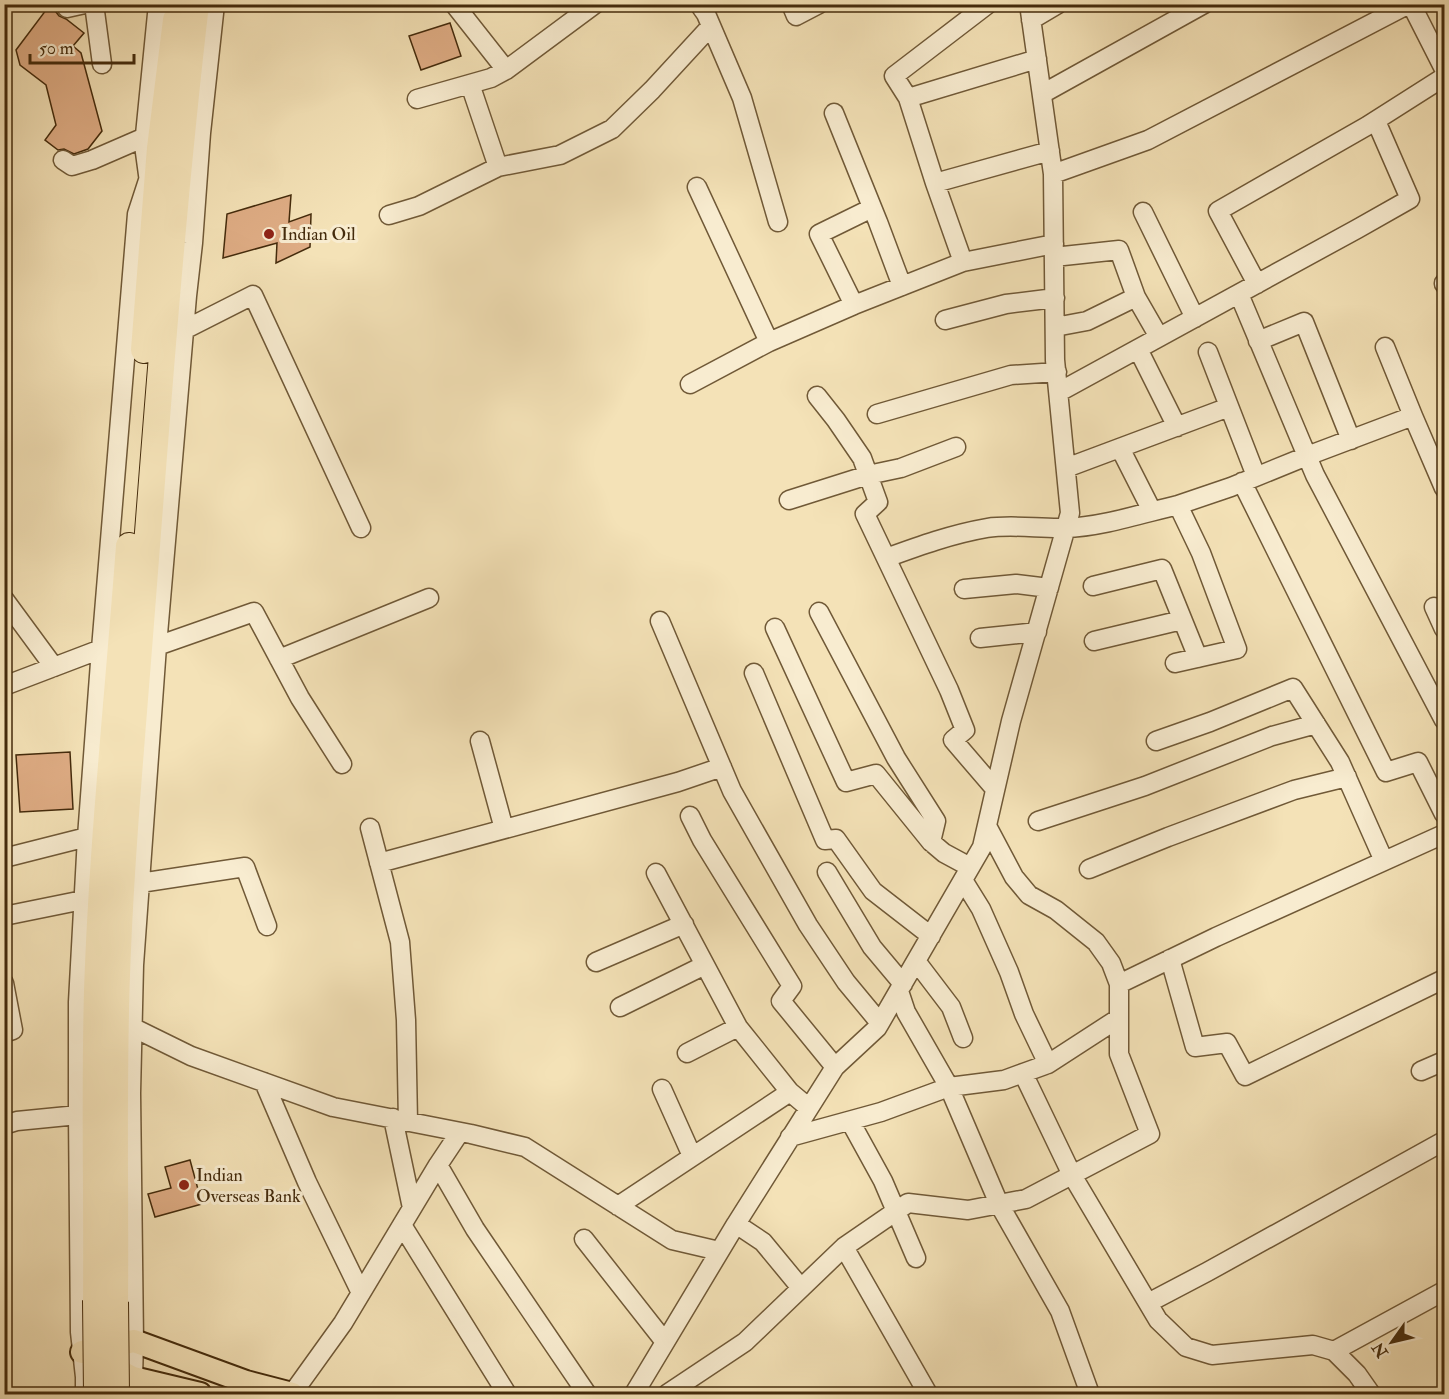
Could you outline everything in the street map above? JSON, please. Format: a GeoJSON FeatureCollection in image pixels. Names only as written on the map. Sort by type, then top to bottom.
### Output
{"type":"FeatureCollection","features":[{"type":"Feature","properties":{"kind":"highway"},"geometry":{"type":"LineString","coordinates":[[128,1389],[105,1301],[97,1206],[96,1051],[103,878],[146,215],[178,4]]}},
{"type":"Feature","properties":{"kind":"highway"},"geometry":{"type":"LineString","coordinates":[[97,1395],[105,1301],[117,970],[126,820],[177,328],[178,291],[159,138],[196,4]]}},
{"type":"Feature","properties":{"kind":"main road"},"geometry":{"type":"LineString","coordinates":[[82,1352],[134,1341],[246,1382],[292,1394]]}},
{"type":"Feature","properties":{"kind":"main road"},"geometry":{"type":"LineString","coordinates":[[82,1352],[128,1389],[200,1395]]}},
{"type":"Feature","properties":{"kind":"street"},"geometry":{"type":"LineString","coordinates":[[66,8],[85,4]]}},
{"type":"Feature","properties":{"kind":"street"},"geometry":{"type":"LineString","coordinates":[[94,4],[102,64]]}},
{"type":"Feature","properties":{"kind":"street"},"geometry":{"type":"LineString","coordinates":[[85,1395],[80,1332],[78,1115],[78,1002],[83,900],[101,649],[149,177],[159,138],[158,4]]}},
{"type":"Feature","properties":{"kind":"street"},"geometry":{"type":"LineString","coordinates":[[178,291],[193,243],[201,133],[215,4]]}},
{"type":"Feature","properties":{"kind":"street"},"geometry":{"type":"LineString","coordinates":[[454,4],[506,69]]}},
{"type":"Feature","properties":{"kind":"street"},"geometry":{"type":"LineString","coordinates":[[699,4],[706,14],[742,98],[778,222]]}},
{"type":"Feature","properties":{"kind":"street"},"geometry":{"type":"LineString","coordinates":[[791,4],[796,16],[819,4]]}},
{"type":"Feature","properties":{"kind":"street"},"geometry":{"type":"LineString","coordinates":[[963,262],[934,183],[908,98],[894,76],[988,4]]}},
{"type":"Feature","properties":{"kind":"street"},"geometry":{"type":"LineString","coordinates":[[634,1395],[719,1251],[835,1067],[877,1028],[982,847],[1011,721],[1070,513],[1057,372],[1053,174],[1030,12],[1058,4]]}},
{"type":"Feature","properties":{"kind":"street"},"geometry":{"type":"LineString","coordinates":[[1042,94],[1204,4]]}},
{"type":"Feature","properties":{"kind":"street"},"geometry":{"type":"LineString","coordinates":[[1053,174],[1148,140],[1410,4],[1444,69]]}},
{"type":"Feature","properties":{"kind":"street"},"geometry":{"type":"LineString","coordinates":[[417,99],[491,78],[587,7]]}},
{"type":"Feature","properties":{"kind":"street"},"geometry":{"type":"LineString","coordinates":[[389,215],[419,206],[498,167],[560,154],[612,129],[652,90],[711,26]]}},
{"type":"Feature","properties":{"kind":"street"},"geometry":{"type":"LineString","coordinates":[[908,98],[1037,59]]}},
{"type":"Feature","properties":{"kind":"street"},"geometry":{"type":"LineString","coordinates":[[1257,284],[1218,211],[1376,121],[1444,77]]}},
{"type":"Feature","properties":{"kind":"street"},"geometry":{"type":"LineString","coordinates":[[470,84],[498,167]]}},
{"type":"Feature","properties":{"kind":"street"},"geometry":{"type":"LineString","coordinates":[[834,113],[902,286]]}},
{"type":"Feature","properties":{"kind":"street"},"geometry":{"type":"LineString","coordinates":[[1059,392],[1410,199],[1376,121]]}},
{"type":"Feature","properties":{"kind":"street"},"geometry":{"type":"LineString","coordinates":[[63,160],[72,166],[159,138]]}},
{"type":"Feature","properties":{"kind":"street"},"geometry":{"type":"LineString","coordinates":[[934,183],[1050,152]]}},
{"type":"Feature","properties":{"kind":"street"},"geometry":{"type":"LineString","coordinates":[[697,187],[769,342]]}},
{"type":"Feature","properties":{"kind":"street"},"geometry":{"type":"LineString","coordinates":[[854,305],[819,234],[872,208]]}},
{"type":"Feature","properties":{"kind":"street"},"geometry":{"type":"LineString","coordinates":[[1143,212],[1195,318]]}},
{"type":"Feature","properties":{"kind":"street"},"geometry":{"type":"LineString","coordinates":[[690,384],[769,342],[854,305],[963,262],[1054,250],[1119,250],[1136,297],[1159,337]]}},
{"type":"Feature","properties":{"kind":"street"},"geometry":{"type":"LineString","coordinates":[[1239,294],[1307,456],[1444,720]]}},
{"type":"Feature","properties":{"kind":"street"},"geometry":{"type":"LineString","coordinates":[[128,1389],[134,1341],[132,1027],[134,965],[177,328],[253,295],[361,528]]}},
{"type":"Feature","properties":{"kind":"street"},"geometry":{"type":"LineString","coordinates":[[1055,327],[1087,321],[1136,297]]}},
{"type":"Feature","properties":{"kind":"street"},"geometry":{"type":"LineString","coordinates":[[945,320],[1006,304],[1055,298]]}},
{"type":"Feature","properties":{"kind":"street"},"geometry":{"type":"LineString","coordinates":[[1258,341],[1304,322],[1351,440]]}},
{"type":"Feature","properties":{"kind":"street"},"geometry":{"type":"LineString","coordinates":[[1385,347],[1444,488]]}},
{"type":"Feature","properties":{"kind":"street"},"geometry":{"type":"LineString","coordinates":[[1138,349],[1177,427]]}},
{"type":"Feature","properties":{"kind":"street"},"geometry":{"type":"LineString","coordinates":[[1208,352],[1229,407],[1249,479],[1386,772],[1418,762],[1444,814]]}},
{"type":"Feature","properties":{"kind":"street"},"geometry":{"type":"LineString","coordinates":[[877,414],[1011,375],[1057,372]]}},
{"type":"Feature","properties":{"kind":"street"},"geometry":{"type":"LineString","coordinates":[[817,396],[862,458],[878,502],[865,514],[949,690],[965,730],[953,740],[995,789]]}},
{"type":"Feature","properties":{"kind":"street"},"geometry":{"type":"LineString","coordinates":[[1066,468],[1229,407]]}},
{"type":"Feature","properties":{"kind":"street"},"geometry":{"type":"LineString","coordinates":[[886,558],[953,535],[990,528],[1033,526],[1066,528],[1178,505],[1413,416]]}},
{"type":"Feature","properties":{"kind":"street"},"geometry":{"type":"LineString","coordinates":[[789,500],[868,475],[901,468],[956,447]]}},
{"type":"Feature","properties":{"kind":"street"},"geometry":{"type":"LineString","coordinates":[[1120,448],[1152,511]]}},
{"type":"Feature","properties":{"kind":"street"},"geometry":{"type":"LineString","coordinates":[[1175,663],[1237,649],[1201,553],[1178,505]]}},
{"type":"Feature","properties":{"kind":"street"},"geometry":{"type":"LineString","coordinates":[[1093,586],[1162,568],[1198,658]]}},
{"type":"Feature","properties":{"kind":"street"},"geometry":{"type":"LineString","coordinates":[[964,589],[1016,584],[1049,588]]}},
{"type":"Feature","properties":{"kind":"street"},"geometry":{"type":"LineString","coordinates":[[279,659],[429,598]]}},
{"type":"Feature","properties":{"kind":"street"},"geometry":{"type":"LineString","coordinates":[[4,599],[54,667]]}},
{"type":"Feature","properties":{"kind":"street"},"geometry":{"type":"LineString","coordinates":[[1434,608],[1444,629]]}},
{"type":"Feature","properties":{"kind":"street"},"geometry":{"type":"LineString","coordinates":[[156,646],[254,612],[300,698],[342,764]]}},
{"type":"Feature","properties":{"kind":"street"},"geometry":{"type":"LineString","coordinates":[[819,612],[896,758],[936,821],[931,842]]}},
{"type":"Feature","properties":{"kind":"street"},"geometry":{"type":"LineString","coordinates":[[1094,641],[1182,620]]}},
{"type":"Feature","properties":{"kind":"street"},"geometry":{"type":"LineString","coordinates":[[660,621],[732,791],[808,926],[846,982],[880,1023]]}},
{"type":"Feature","properties":{"kind":"street"},"geometry":{"type":"LineString","coordinates":[[775,628],[846,783],[876,774],[931,842],[967,874],[1009,972],[1024,1014],[1048,1064]]}},
{"type":"Feature","properties":{"kind":"street"},"geometry":{"type":"LineString","coordinates":[[980,638],[1037,632]]}},
{"type":"Feature","properties":{"kind":"street"},"geometry":{"type":"LineString","coordinates":[[4,686],[101,649]]}},
{"type":"Feature","properties":{"kind":"street"},"geometry":{"type":"LineString","coordinates":[[754,673],[825,840],[836,839],[873,891],[931,936]]}},
{"type":"Feature","properties":{"kind":"street"},"geometry":{"type":"LineString","coordinates":[[1156,741],[1293,688],[1340,762],[1384,861]]}},
{"type":"Feature","properties":{"kind":"street"},"geometry":{"type":"LineString","coordinates":[[1038,821],[1145,786],[1272,736],[1316,724]]}},
{"type":"Feature","properties":{"kind":"street"},"geometry":{"type":"LineString","coordinates":[[480,741],[504,829]]}},
{"type":"Feature","properties":{"kind":"street"},"geometry":{"type":"LineString","coordinates":[[379,863],[678,782],[722,767]]}},
{"type":"Feature","properties":{"kind":"street"},"geometry":{"type":"LineString","coordinates":[[1089,870],[1168,837],[1294,790],[1347,777]]}},
{"type":"Feature","properties":{"kind":"street"},"geometry":{"type":"LineString","coordinates":[[690,816],[702,840],[792,986],[781,1001],[835,1067]]}},
{"type":"Feature","properties":{"kind":"street"},"geometry":{"type":"LineString","coordinates":[[667,1395],[745,1342],[844,1247],[908,1203],[968,1210],[1026,1199],[1150,1134],[1119,1054],[1119,984],[1110,963],[1096,942],[1056,910],[1029,895],[1014,877],[987,826]]}},
{"type":"Feature","properties":{"kind":"street"},"geometry":{"type":"LineString","coordinates":[[370,828],[400,942],[406,1020],[400,1120],[412,1209]]}},
{"type":"Feature","properties":{"kind":"street"},"geometry":{"type":"LineString","coordinates":[[1119,984],[1216,937],[1444,834]]}},
{"type":"Feature","properties":{"kind":"street"},"geometry":{"type":"LineString","coordinates":[[4,858],[87,837]]}},
{"type":"Feature","properties":{"kind":"street"},"geometry":{"type":"LineString","coordinates":[[140,883],[245,867],[267,926]]}},
{"type":"Feature","properties":{"kind":"street"},"geometry":{"type":"LineString","coordinates":[[827,872],[872,947],[901,987],[906,1012],[949,1087],[999,1204],[1060,1311],[1090,1395]]}},
{"type":"Feature","properties":{"kind":"street"},"geometry":{"type":"LineString","coordinates":[[656,873],[738,1028],[789,1092],[808,1108]]}},
{"type":"Feature","properties":{"kind":"street"},"geometry":{"type":"LineString","coordinates":[[4,916],[83,900]]}},
{"type":"Feature","properties":{"kind":"street"},"geometry":{"type":"LineString","coordinates":[[596,962],[684,924]]}},
{"type":"Feature","properties":{"kind":"street"},"geometry":{"type":"LineString","coordinates":[[1170,959],[1195,1047],[1227,1043],[1245,1076],[1444,979]]}},
{"type":"Feature","properties":{"kind":"street"},"geometry":{"type":"LineString","coordinates":[[916,961],[951,1007],[963,1038]]}},
{"type":"Feature","properties":{"kind":"street"},"geometry":{"type":"LineString","coordinates":[[620,1007],[705,965]]}},
{"type":"Feature","properties":{"kind":"street"},"geometry":{"type":"LineString","coordinates":[[4,982],[13,1030],[4,1033]]}},
{"type":"Feature","properties":{"kind":"street"},"geometry":{"type":"LineString","coordinates":[[790,1137],[881,1112],[949,1087],[1004,1080],[1048,1064],[1119,1018]]}},
{"type":"Feature","properties":{"kind":"street"},"geometry":{"type":"LineString","coordinates":[[132,1027],[191,1056],[333,1107],[525,1147],[672,1240],[719,1251]]}},
{"type":"Feature","properties":{"kind":"street"},"geometry":{"type":"LineString","coordinates":[[687,1053],[738,1028]]}},
{"type":"Feature","properties":{"kind":"street"},"geometry":{"type":"LineString","coordinates":[[1421,1071],[1444,1061]]}},
{"type":"Feature","properties":{"kind":"street"},"geometry":{"type":"LineString","coordinates":[[1023,1073],[1072,1175],[1158,1320],[1186,1347],[1212,1355],[1313,1345],[1334,1351],[1357,1374],[1371,1395]]}},
{"type":"Feature","properties":{"kind":"street"},"geometry":{"type":"LineString","coordinates":[[264,1082],[360,1293]]}},
{"type":"Feature","properties":{"kind":"street"},"geometry":{"type":"LineString","coordinates":[[662,1089],[692,1156]]}},
{"type":"Feature","properties":{"kind":"street"},"geometry":{"type":"LineString","coordinates":[[618,1206],[789,1092]]}},
{"type":"Feature","properties":{"kind":"street"},"geometry":{"type":"LineString","coordinates":[[4,1125],[16,1121],[78,1115]]}},
{"type":"Feature","properties":{"kind":"street"},"geometry":{"type":"LineString","coordinates":[[850,1121],[883,1181],[916,1258]]}},
{"type":"Feature","properties":{"kind":"street"},"geometry":{"type":"LineString","coordinates":[[292,1394],[343,1323],[460,1132]]}},
{"type":"Feature","properties":{"kind":"street"},"geometry":{"type":"LineString","coordinates":[[1148,1303],[1444,1141]]}},
{"type":"Feature","properties":{"kind":"street"},"geometry":{"type":"LineString","coordinates":[[438,1165],[476,1229],[587,1395]]}},
{"type":"Feature","properties":{"kind":"street"},"geometry":{"type":"LineString","coordinates":[[736,1224],[763,1242],[801,1288]]}},
{"type":"Feature","properties":{"kind":"street"},"geometry":{"type":"LineString","coordinates":[[402,1225],[507,1395]]}},
{"type":"Feature","properties":{"kind":"street"},"geometry":{"type":"LineString","coordinates":[[584,1239],[665,1342]]}},
{"type":"Feature","properties":{"kind":"street"},"geometry":{"type":"LineString","coordinates":[[844,1247],[928,1395]]}},
{"type":"Feature","properties":{"kind":"street"},"geometry":{"type":"LineString","coordinates":[[1334,1351],[1444,1291]]}},
{"type":"Feature","properties":{"kind":"building"},"geometry":{"type":"Polygon","coordinates":[[[49,6],[59,16],[84,33],[73,46],[81,53],[102,131],[88,149],[74,154],[64,149],[58,150],[45,140],[56,125],[46,85],[20,65],[16,50],[49,6]]]}},
{"type":"Feature","properties":{"kind":"building"},"geometry":{"type":"Polygon","coordinates":[[[450,23],[461,56],[421,70],[409,36],[450,23]]]}},
{"type":"Feature","properties":{"kind":"building"},"geometry":{"type":"Polygon","coordinates":[[[291,195],[289,222],[311,214],[310,247],[276,263],[277,243],[223,258],[227,214],[291,195]]]}},
{"type":"Feature","properties":{"kind":"building"},"geometry":{"type":"Polygon","coordinates":[[[70,752],[73,809],[20,812],[16,755],[70,752]]]}},
{"type":"Feature","properties":{"kind":"building"},"geometry":{"type":"Polygon","coordinates":[[[190,1160],[202,1204],[155,1217],[148,1194],[171,1188],[165,1167],[190,1160]]]}},
{"type":"Feature","properties":{"kind":"place","name":"Indian Oil"},"geometry":{"type":"Point","coordinates":[269,234]}},
{"type":"Feature","properties":{"kind":"place","name":"Indian Overseas Bank"},"geometry":{"type":"Point","coordinates":[184,1185]}}]}
